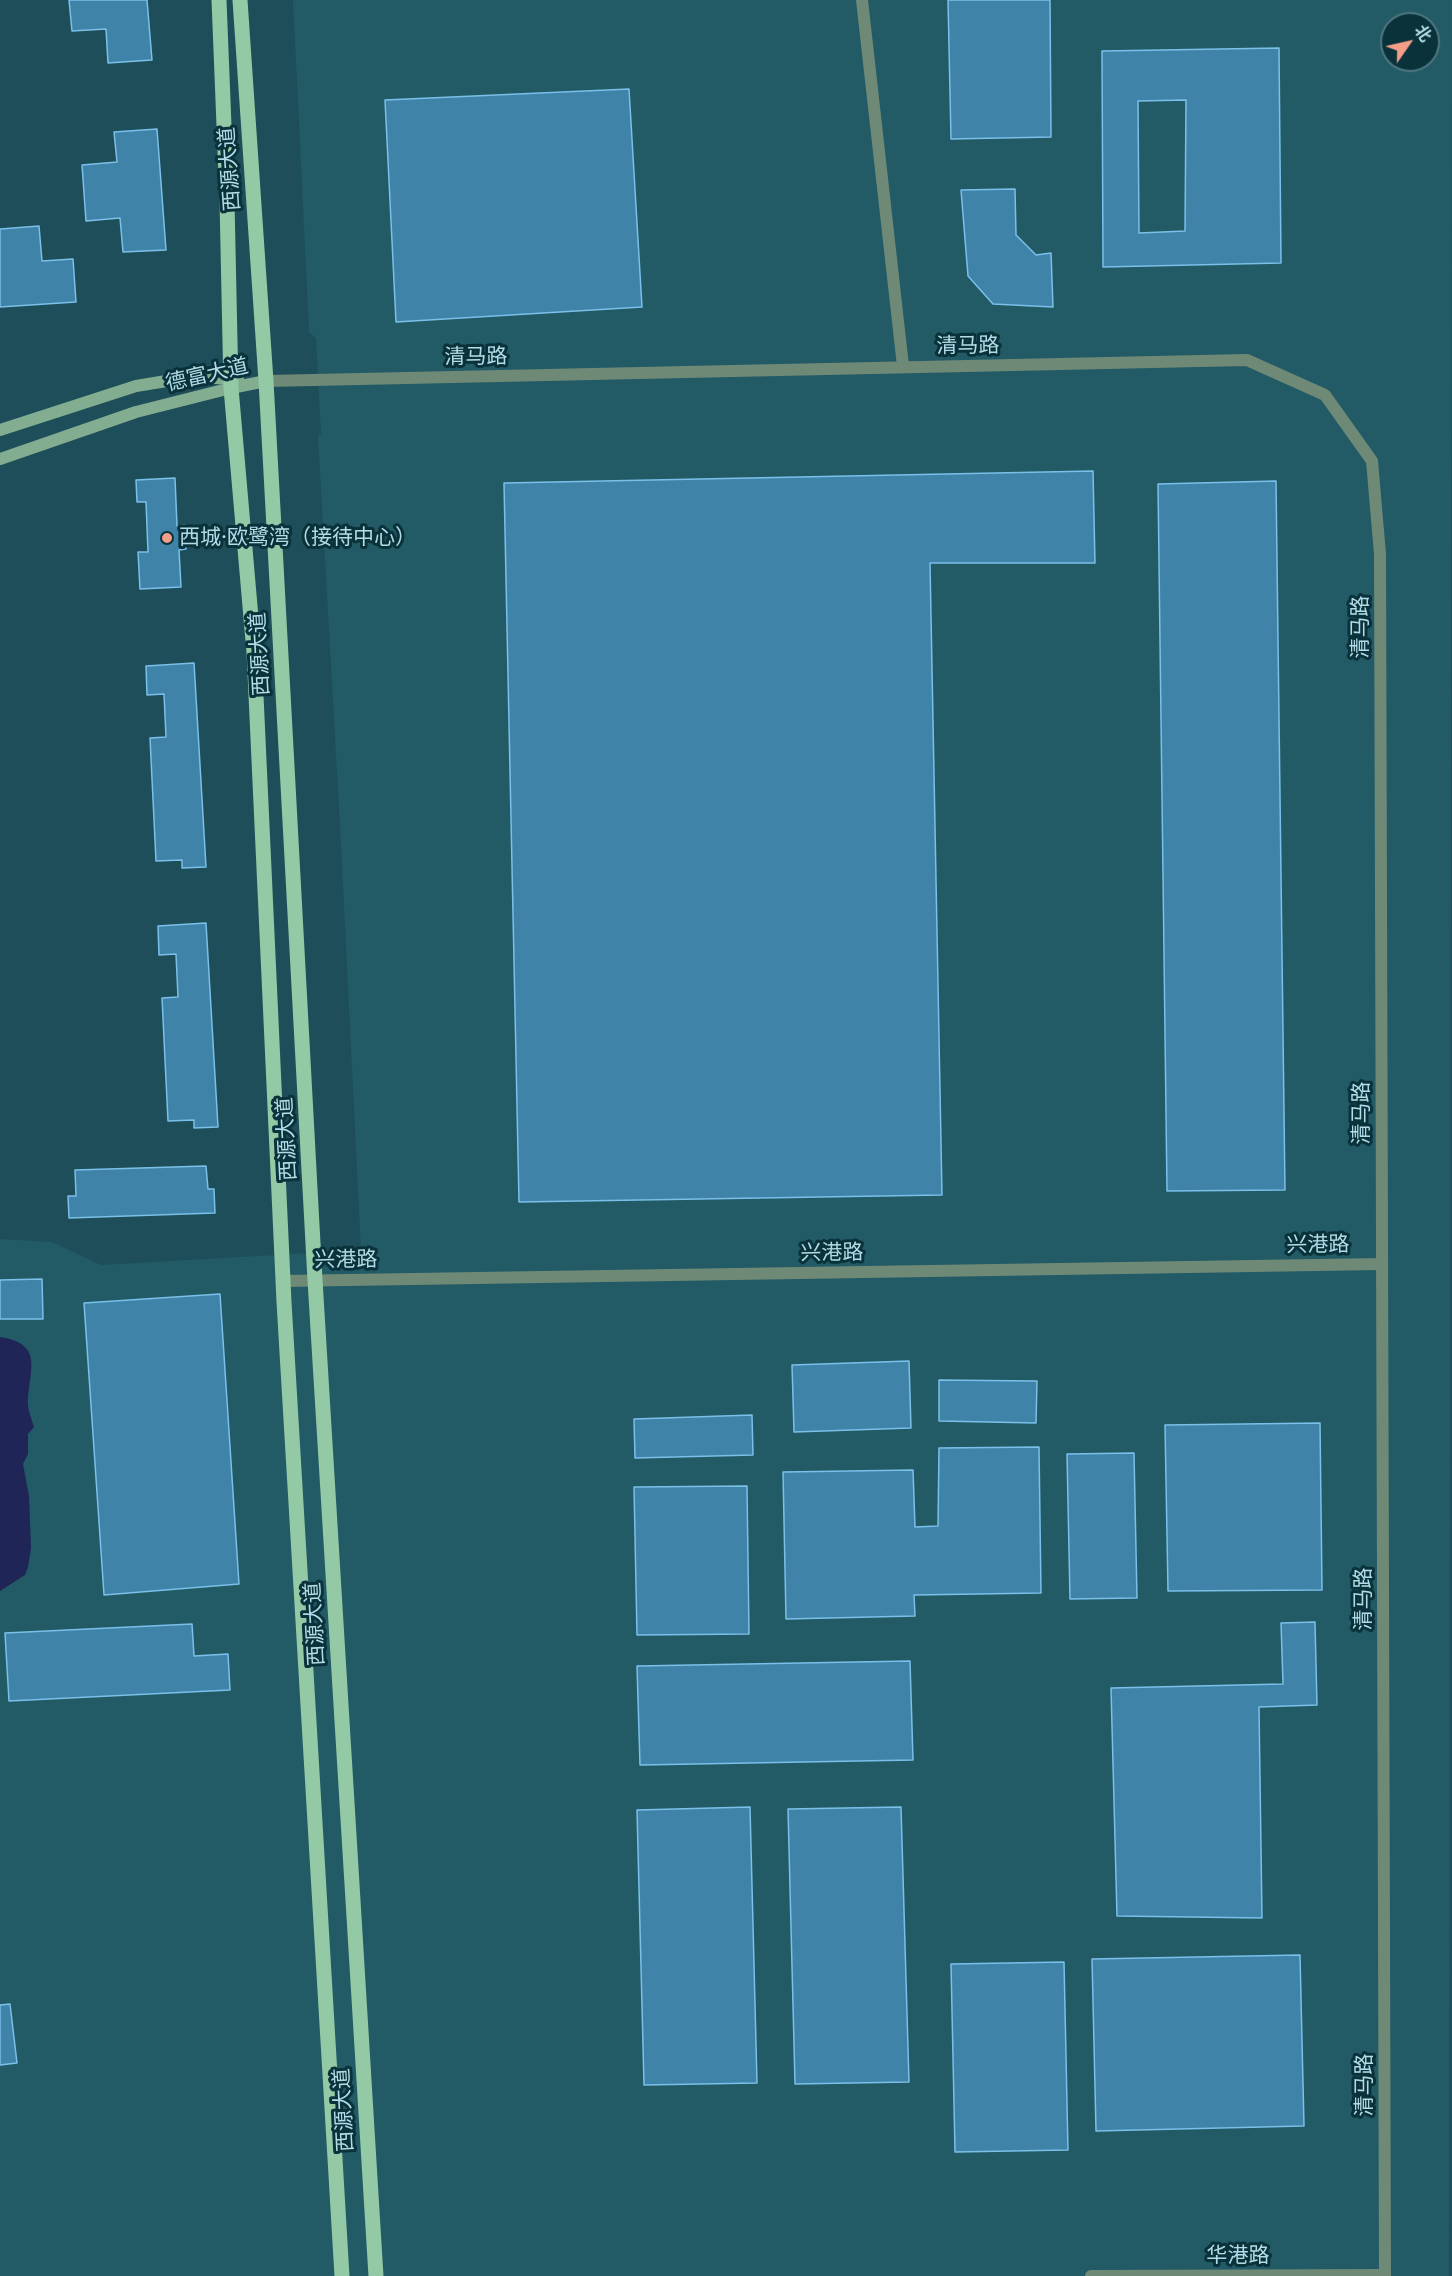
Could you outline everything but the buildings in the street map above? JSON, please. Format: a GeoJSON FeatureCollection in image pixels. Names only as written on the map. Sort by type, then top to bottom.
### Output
{"type":"FeatureCollection","features":[{"type":"Feature","properties":{"kind":"main road","name":"西源大道"},"geometry":{"type":"LineString","coordinates":[[240,0],[266,381],[315,1280],[375,2276]]}},
{"type":"Feature","properties":{"kind":"main road","name":"西源大道"},"geometry":{"type":"LineString","coordinates":[[219,1],[227,201],[230,383],[254,652],[283,1281],[342,2276]]}},
{"type":"Feature","properties":{"kind":"main road","name":"德富大道"},"geometry":{"type":"LineString","coordinates":[[0,430],[136,386],[191,377],[230,383],[266,381]]}},
{"type":"Feature","properties":{"kind":"main road","name":"德富大道"},"geometry":{"type":"LineString","coordinates":[[0,459],[136,412],[230,383]]}},
{"type":"Feature","properties":{"kind":"street"},"geometry":{"type":"LineString","coordinates":[[862,0],[903,366]]}},
{"type":"Feature","properties":{"kind":"street","name":"清马路"},"geometry":{"type":"LineString","coordinates":[[266,381],[1247,360],[1325,395],[1372,461],[1380,554],[1385,2276]]}},
{"type":"Feature","properties":{"kind":"street","name":"兴港路"},"geometry":{"type":"LineString","coordinates":[[283,1281],[1382,1264]]}},
{"type":"Feature","properties":{"kind":"street","name":"华港路"},"geometry":{"type":"LineString","coordinates":[[1091,2276],[1385,2276]]}},
{"type":"Feature","properties":{"kind":"shaded area"},"geometry":{"type":"Polygon","coordinates":[[[293,0],[1452,0],[1449,2276],[0,2276],[0,1239],[52,1242],[101,1265],[361,1250],[318,436],[321,434],[316,339],[309,332],[293,0]]]}},
{"type":"Feature","properties":{"kind":"shaded area"},"geometry":{"type":"Polygon","coordinates":[[[0,1337],[24,1346],[29,1353],[31,1371],[28,1407],[34,1427],[28,1434],[28,1454],[23,1464],[29,1496],[31,1548],[28,1567],[25,1575],[0,1591],[0,1337]]]}},
{"type":"Feature","properties":{"kind":"place","name":"西城·欧鹭湾（接待中心）"},"geometry":{"type":"Point","coordinates":[167,538]}}]}
